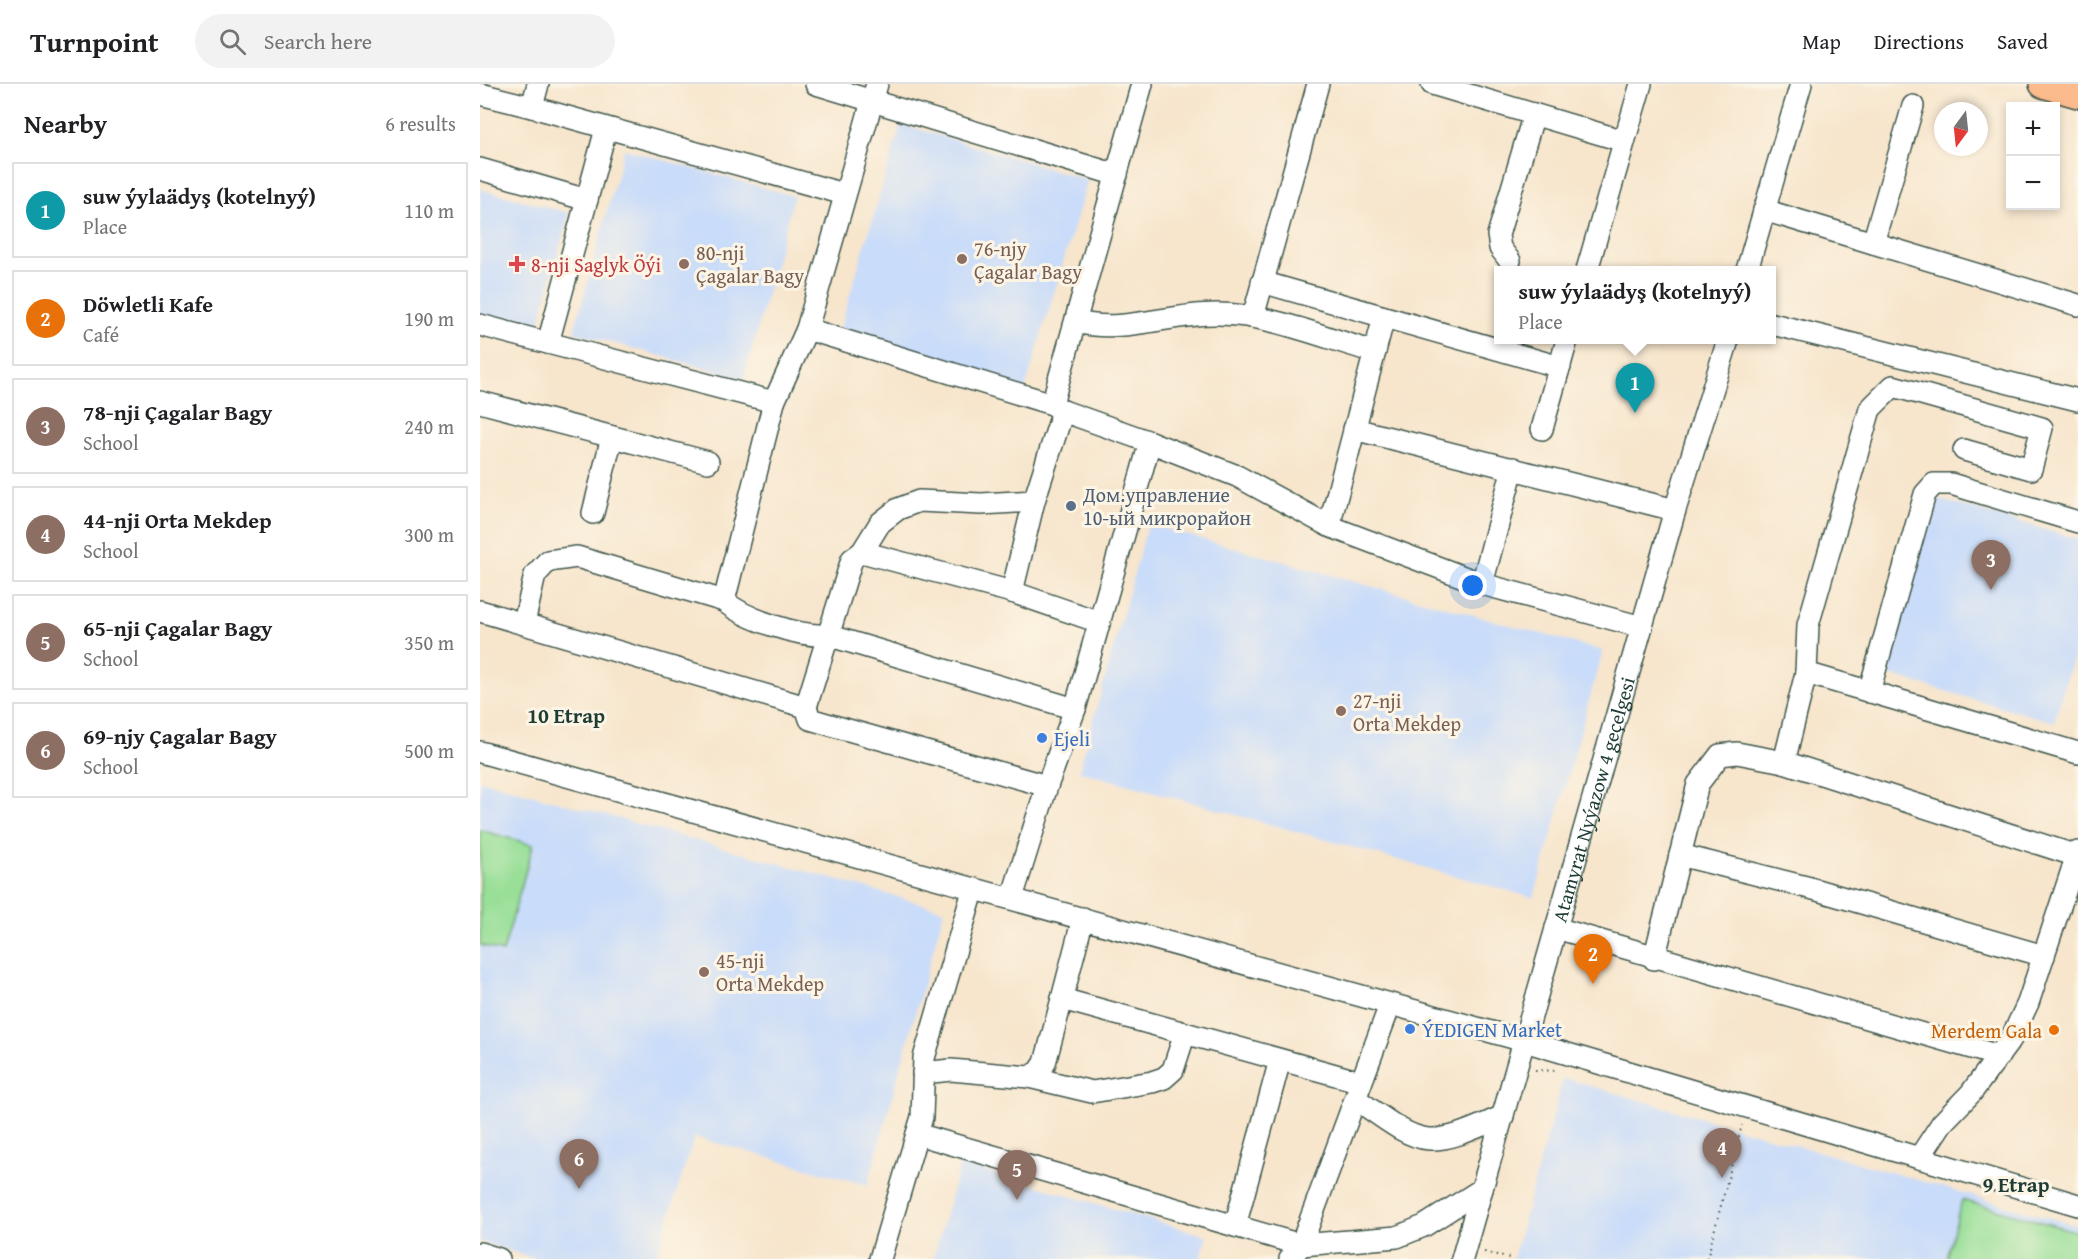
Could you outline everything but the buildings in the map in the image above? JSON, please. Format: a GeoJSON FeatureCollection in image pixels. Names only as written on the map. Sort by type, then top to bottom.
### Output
{"type":"FeatureCollection","features":[{"type":"Feature","properties":{"kind":"main road"},"geometry":{"type":"LineString","coordinates":[[2043,84],[2078,94]]}},
{"type":"Feature","properties":{"kind":"street"},"geometry":{"type":"LineString","coordinates":[[532,107],[538,84]]}},
{"type":"Feature","properties":{"kind":"street"},"geometry":{"type":"LineString","coordinates":[[816,84],[874,92],[1117,175]]}},
{"type":"Feature","properties":{"kind":"street"},"geometry":{"type":"LineString","coordinates":[[1012,592],[1058,408],[1076,322],[1142,84]]}},
{"type":"Feature","properties":{"kind":"street"},"geometry":{"type":"LineString","coordinates":[[1253,317],[1317,84]]}},
{"type":"Feature","properties":{"kind":"street"},"geometry":{"type":"LineString","coordinates":[[1432,84],[1624,141]]}},
{"type":"Feature","properties":{"kind":"street"},"geometry":{"type":"LineString","coordinates":[[1588,266],[1641,84]]}},
{"type":"Feature","properties":{"kind":"street"},"geometry":{"type":"LineString","coordinates":[[1748,266],[1801,84]]}},
{"type":"Feature","properties":{"kind":"street"},"geometry":{"type":"LineString","coordinates":[[724,601],[774,402],[807,329],[874,92]]}},
{"type":"Feature","properties":{"kind":"street"},"geometry":{"type":"LineString","coordinates":[[480,94],[844,195]]}},
{"type":"Feature","properties":{"kind":"street"},"geometry":{"type":"LineString","coordinates":[[1873,243],[1913,106]]}},
{"type":"Feature","properties":{"kind":"street"},"geometry":{"type":"LineString","coordinates":[[1510,261],[1500,248],[1498,235],[1534,114]]}},
{"type":"Feature","properties":{"kind":"street"},"geometry":{"type":"LineString","coordinates":[[548,343],[606,129]]}},
{"type":"Feature","properties":{"kind":"street"},"geometry":{"type":"LineString","coordinates":[[480,169],[587,200]]}},
{"type":"Feature","properties":{"kind":"street"},"geometry":{"type":"LineString","coordinates":[[1764,210],[2078,305]]}},
{"type":"Feature","properties":{"kind":"street"},"geometry":{"type":"LineString","coordinates":[[1262,282],[1560,367]]}},
{"type":"Feature","properties":{"kind":"street"},"geometry":{"type":"LineString","coordinates":[[1076,322],[1114,328],[1214,314],[1253,317],[1375,352]]}},
{"type":"Feature","properties":{"kind":"street"},"geometry":{"type":"LineString","coordinates":[[1329,525],[1384,317]]}},
{"type":"Feature","properties":{"kind":"street"},"geometry":{"type":"LineString","coordinates":[[480,325],[774,402]]}},
{"type":"Feature","properties":{"kind":"street"},"geometry":{"type":"LineString","coordinates":[[1776,325],[2078,400]]}},
{"type":"Feature","properties":{"kind":"street"},"geometry":{"type":"LineString","coordinates":[[807,329],[1058,408],[1150,442],[1237,476],[1329,525],[1482,584],[1642,627]]}},
{"type":"Feature","properties":{"kind":"street"},"geometry":{"type":"LineString","coordinates":[[1542,429],[1567,344]]}},
{"type":"Feature","properties":{"kind":"street","name":"Atamyrat Nyýazow 4 geçelgesi"},"geometry":{"type":"LineString","coordinates":[[1462,1259],[1642,627],[1726,344]]}},
{"type":"Feature","properties":{"kind":"street"},"geometry":{"type":"LineString","coordinates":[[1784,762],[1806,673],[1808,625],[1870,409],[1893,386],[2042,428],[2031,469],[1964,450]]}},
{"type":"Feature","properties":{"kind":"street"},"geometry":{"type":"LineString","coordinates":[[480,402],[708,462]]}},
{"type":"Feature","properties":{"kind":"street"},"geometry":{"type":"LineString","coordinates":[[1354,429],[1676,510]]}},
{"type":"Feature","properties":{"kind":"street"},"geometry":{"type":"LineString","coordinates":[[592,513],[612,437]]}},
{"type":"Feature","properties":{"kind":"street"},"geometry":{"type":"LineString","coordinates":[[1012,898],[1047,786],[1075,709],[1150,442]]}},
{"type":"Feature","properties":{"kind":"street"},"geometry":{"type":"LineString","coordinates":[[1482,584],[1513,468]]}},
{"type":"Feature","properties":{"kind":"street"},"geometry":{"type":"LineString","coordinates":[[1869,692],[1925,494],[1934,484],[1951,484],[2078,522]]}},
{"type":"Feature","properties":{"kind":"street"},"geometry":{"type":"LineString","coordinates":[[1034,501],[981,504],[920,501],[898,509],[880,524],[862,552],[852,558],[806,707],[810,719],[1047,786]]}},
{"type":"Feature","properties":{"kind":"street"},"geometry":{"type":"LineString","coordinates":[[862,552],[1012,592],[1099,622]]}},
{"type":"Feature","properties":{"kind":"street"},"geometry":{"type":"LineString","coordinates":[[524,623],[535,575],[548,561],[577,557],[724,601],[737,612],[812,636],[827,635],[1075,709]]}},
{"type":"Feature","properties":{"kind":"street"},"geometry":{"type":"LineString","coordinates":[[480,611],[806,707]]}},
{"type":"Feature","properties":{"kind":"street"},"geometry":{"type":"LineString","coordinates":[[1806,673],[2078,753]]}},
{"type":"Feature","properties":{"kind":"street"},"geometry":{"type":"LineString","coordinates":[[480,752],[973,891],[1012,898],[1524,1041],[1574,1058],[2078,1205]]}},
{"type":"Feature","properties":{"kind":"street"},"geometry":{"type":"LineString","coordinates":[[1654,959],[1698,784],[1720,755],[1737,753],[1784,762],[2077,854],[2028,1004],[2011,1039],[1971,1093],[1942,1123],[1919,1158]]}},
{"type":"Feature","properties":{"kind":"street"},"geometry":{"type":"LineString","coordinates":[[1680,855],[1810,888],[2044,956]]}},
{"type":"Feature","properties":{"kind":"street"},"geometry":{"type":"LineString","coordinates":[[880,1259],[922,1117],[924,1058],[973,891]]}},
{"type":"Feature","properties":{"kind":"street"},"geometry":{"type":"LineString","coordinates":[[1029,1077],[1039,1072],[1045,1063],[1083,918]]}},
{"type":"Feature","properties":{"kind":"street"},"geometry":{"type":"LineString","coordinates":[[1556,928],[1654,959],[1999,1056]]}},
{"type":"Feature","properties":{"kind":"street"},"geometry":{"type":"LineString","coordinates":[[1062,999],[1280,1060],[1358,1091],[1408,1136],[1432,1141],[1458,1136],[1503,1116]]}},
{"type":"Feature","properties":{"kind":"street"},"geometry":{"type":"LineString","coordinates":[[1295,1252],[1390,1005]]}},
{"type":"Feature","properties":{"kind":"street"},"geometry":{"type":"LineString","coordinates":[[923,1073],[951,1070],[1029,1077],[1092,1092],[1164,1078],[1173,1070],[1185,1033]]}},
{"type":"Feature","properties":{"kind":"street"},"geometry":{"type":"LineString","coordinates":[[1235,1226],[1280,1060]]}},
{"type":"Feature","properties":{"kind":"street"},"geometry":{"type":"LineString","coordinates":[[917,1134],[1235,1226],[1295,1252],[1398,1237],[1424,1226],[1482,1190]]}},
{"type":"Feature","properties":{"kind":"street"},"geometry":{"type":"LineString","coordinates":[[480,1253],[499,1259]]}},
{"type":"Feature","properties":{"kind":"path"},"geometry":{"type":"LineString","coordinates":[[1707,1259],[1742,1124]]}},
{"type":"Feature","properties":{"kind":"path"},"geometry":{"type":"LineString","coordinates":[[1484,1252],[1514,1259]]}},
{"type":"Feature","properties":{"kind":"shaded area","name":"76-njy Çagalar Bagy"},"geometry":{"type":"Polygon","coordinates":[[[901,124],[1088,180],[1024,393],[837,338],[901,124]]]}},
{"type":"Feature","properties":{"kind":"shaded area","name":"80-nji Çagalar Bagy"},"geometry":{"type":"Polygon","coordinates":[[[624,149],[794,196],[744,379],[574,332],[624,149]]]}},
{"type":"Feature","properties":{"kind":"shaded area","name":"8-nji Saglyk Öýi"},"geometry":{"type":"Polygon","coordinates":[[[480,189],[569,213],[537,332],[480,316],[480,189]]]}},
{"type":"Feature","properties":{"kind":"shaded area"},"geometry":{"type":"Polygon","coordinates":[[[1931,497],[2078,539],[2078,641],[2054,722],[1882,673],[1931,497]]]}},
{"type":"Feature","properties":{"kind":"shaded area","name":"27-nji Orta Mekdep"},"geometry":{"type":"Polygon","coordinates":[[[1148,524],[1603,651],[1534,898],[1079,771],[1148,524]]]}},
{"type":"Feature","properties":{"kind":"shaded area","name":"45-nji Orta Mekdep"},"geometry":{"type":"Polygon","coordinates":[[[480,780],[944,910],[868,1185],[694,1137],[656,1259],[536,1259],[480,1242],[480,780]]]}},
{"type":"Feature","properties":{"kind":"shaded area"},"geometry":{"type":"Polygon","coordinates":[[[1563,1078],[2078,1226],[2078,1259],[1513,1259],[1563,1078]]]}},
{"type":"Feature","properties":{"kind":"shaded area"},"geometry":{"type":"Polygon","coordinates":[[[960,1164],[1207,1236],[1200,1259],[933,1259],[960,1164]]]}},
{"type":"Feature","properties":{"kind":"green space"},"geometry":{"type":"Polygon","coordinates":[[[480,830],[533,845],[503,952],[480,945],[480,830]]]}},
{"type":"Feature","properties":{"kind":"green space"},"geometry":{"type":"Polygon","coordinates":[[[1962,1200],[2078,1232],[2078,1259],[1946,1259],[1962,1200]]]}},
{"type":"Feature","properties":{"kind":"place","name":"76-njy Çagalar Bagy"},"geometry":{"type":"Point","coordinates":[962,259]}},
{"type":"Feature","properties":{"kind":"place","name":"8-nji Saglyk Öýi"},"geometry":{"type":"Point","coordinates":[517,264]}},
{"type":"Feature","properties":{"kind":"place","name":"80-nji Çagalar Bagy"},"geometry":{"type":"Point","coordinates":[684,264]}},
{"type":"Feature","properties":{"kind":"place","name":"suw ýylaädyş (kotelnyý)"},"geometry":{"type":"Point","coordinates":[1635,413]}},
{"type":"Feature","properties":{"kind":"place","name":"Дом.управление 10-ый микрорайон"},"geometry":{"type":"Point","coordinates":[1071,506]}},
{"type":"Feature","properties":{"kind":"place","name":"78-nji Çagalar Bagy"},"geometry":{"type":"Point","coordinates":[1991,590]}},
{"type":"Feature","properties":{"kind":"place","name":"27-nji Orta Mekdep"},"geometry":{"type":"Point","coordinates":[1341,711]}},
{"type":"Feature","properties":{"kind":"place","name":"Ejeli"},"geometry":{"type":"Point","coordinates":[1042,738]}},
{"type":"Feature","properties":{"kind":"place","name":"45-nji Orta Mekdep"},"geometry":{"type":"Point","coordinates":[704,972]}},
{"type":"Feature","properties":{"kind":"place","name":"Döwletli Kafe"},"geometry":{"type":"Point","coordinates":[1593,984]}},
{"type":"Feature","properties":{"kind":"place","name":"ÝEDIGEN Market"},"geometry":{"type":"Point","coordinates":[1410,1029]}},
{"type":"Feature","properties":{"kind":"place","name":"Merdem Gala"},"geometry":{"type":"Point","coordinates":[2054,1030]}},
{"type":"Feature","properties":{"kind":"place","name":"44-nji Orta Mekdep"},"geometry":{"type":"Point","coordinates":[1722,1178]}},
{"type":"Feature","properties":{"kind":"place","name":"69-njy Çagalar Bagy"},"geometry":{"type":"Point","coordinates":[579,1189]}},
{"type":"Feature","properties":{"kind":"place","name":"65-nji Çagalar Bagy"},"geometry":{"type":"Point","coordinates":[1017,1200]}},
{"type":"Feature","properties":{"kind":"district","name":"10 Etrap"},"geometry":{"type":"Point","coordinates":[566,715]}},
{"type":"Feature","properties":{"kind":"district","name":"9 Etrap"},"geometry":{"type":"Point","coordinates":[2016,1184]}}]}
